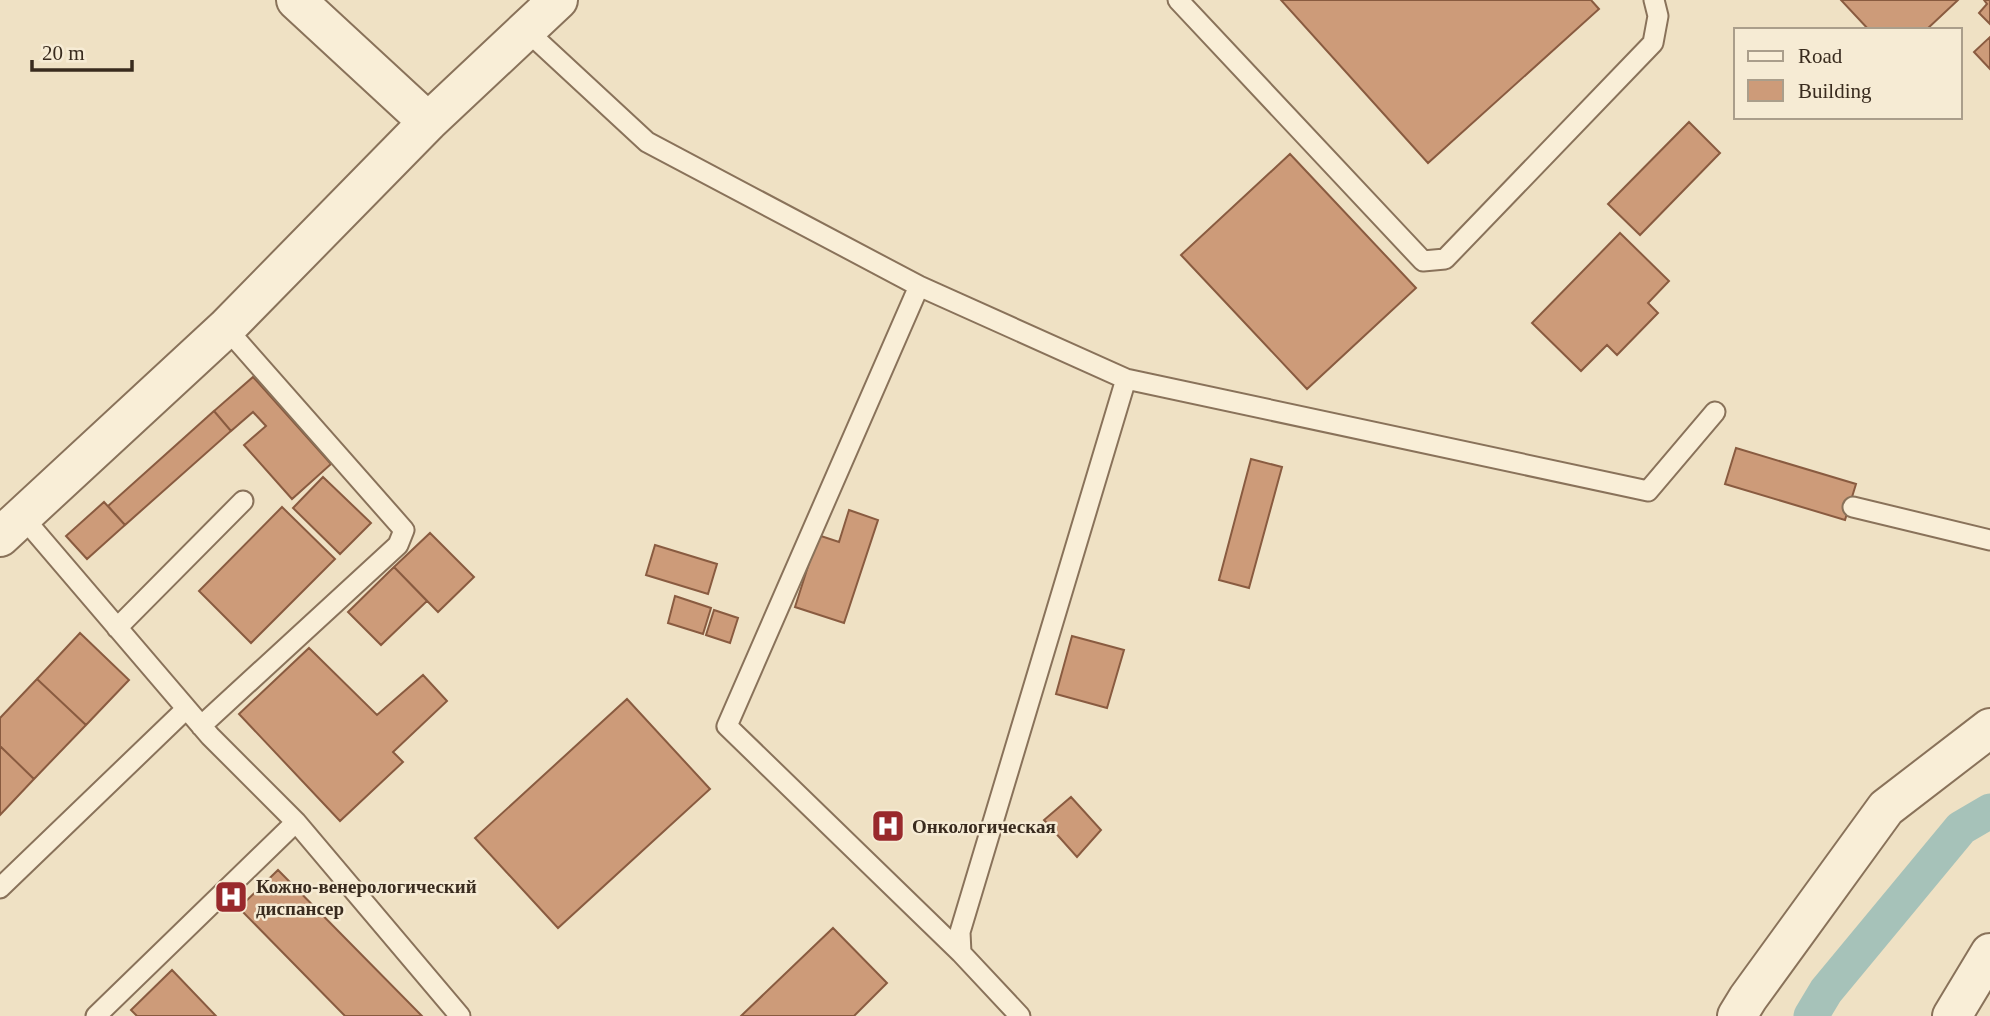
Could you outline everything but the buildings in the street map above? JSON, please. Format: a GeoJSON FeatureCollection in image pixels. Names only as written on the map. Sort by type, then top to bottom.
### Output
{"type":"FeatureCollection","features":[{"type":"Feature","properties":{"kind":"street"},"geometry":{"type":"LineString","coordinates":[[296,0],[428,122]]}},
{"type":"Feature","properties":{"kind":"street"},"geometry":{"type":"LineString","coordinates":[[11,526],[226,328],[538,14]]}},
{"type":"Feature","properties":{"kind":"street"},"geometry":{"type":"LineString","coordinates":[[1737,1016],[1886,808],[1990,727]]}},
{"type":"Feature","properties":{"kind":"street"},"geometry":{"type":"LineString","coordinates":[[1952,1016],[1990,953]]}},
{"type":"Feature","properties":{"kind":"lane"},"geometry":{"type":"LineString","coordinates":[[1178,0],[1423,261],[1445,259],[1653,43],[1658,16],[1654,0]]}},
{"type":"Feature","properties":{"kind":"lane"},"geometry":{"type":"LineString","coordinates":[[538,14],[647,142],[919,285],[1126,379],[1648,491],[1715,412]]}},
{"type":"Feature","properties":{"kind":"lane"},"geometry":{"type":"LineString","coordinates":[[919,285],[727,726],[961,953],[1020,1016]]}},
{"type":"Feature","properties":{"kind":"lane"},"geometry":{"type":"LineString","coordinates":[[201,726],[398,545],[404,530],[226,328]]}},
{"type":"Feature","properties":{"kind":"lane"},"geometry":{"type":"LineString","coordinates":[[961,953],[960,932],[1126,379]]}},
{"type":"Feature","properties":{"kind":"lane"},"geometry":{"type":"LineString","coordinates":[[117,628],[243,501]]}},
{"type":"Feature","properties":{"kind":"lane"},"geometry":{"type":"LineString","coordinates":[[1853,507],[1990,540]]}},
{"type":"Feature","properties":{"kind":"lane"},"geometry":{"type":"LineString","coordinates":[[11,526],[117,628],[201,726],[296,822],[460,1016]]}},
{"type":"Feature","properties":{"kind":"lane"},"geometry":{"type":"LineString","coordinates":[[0,888],[186,709]]}},
{"type":"Feature","properties":{"kind":"lane"},"geometry":{"type":"LineString","coordinates":[[96,1016],[296,822]]}},
{"type":"Feature","properties":{"kind":"waterway"},"geometry":{"type":"LineString","coordinates":[[1811,1016],[1826,991],[1961,828],[1990,811]]}},
{"type":"Feature","properties":{"kind":"place","name":"Онкологическая"},"geometry":{"type":"Point","coordinates":[888,826]}},
{"type":"Feature","properties":{"kind":"place","name":"Кожно-венерологический диспансер"},"geometry":{"type":"Point","coordinates":[231,897]}}]}
